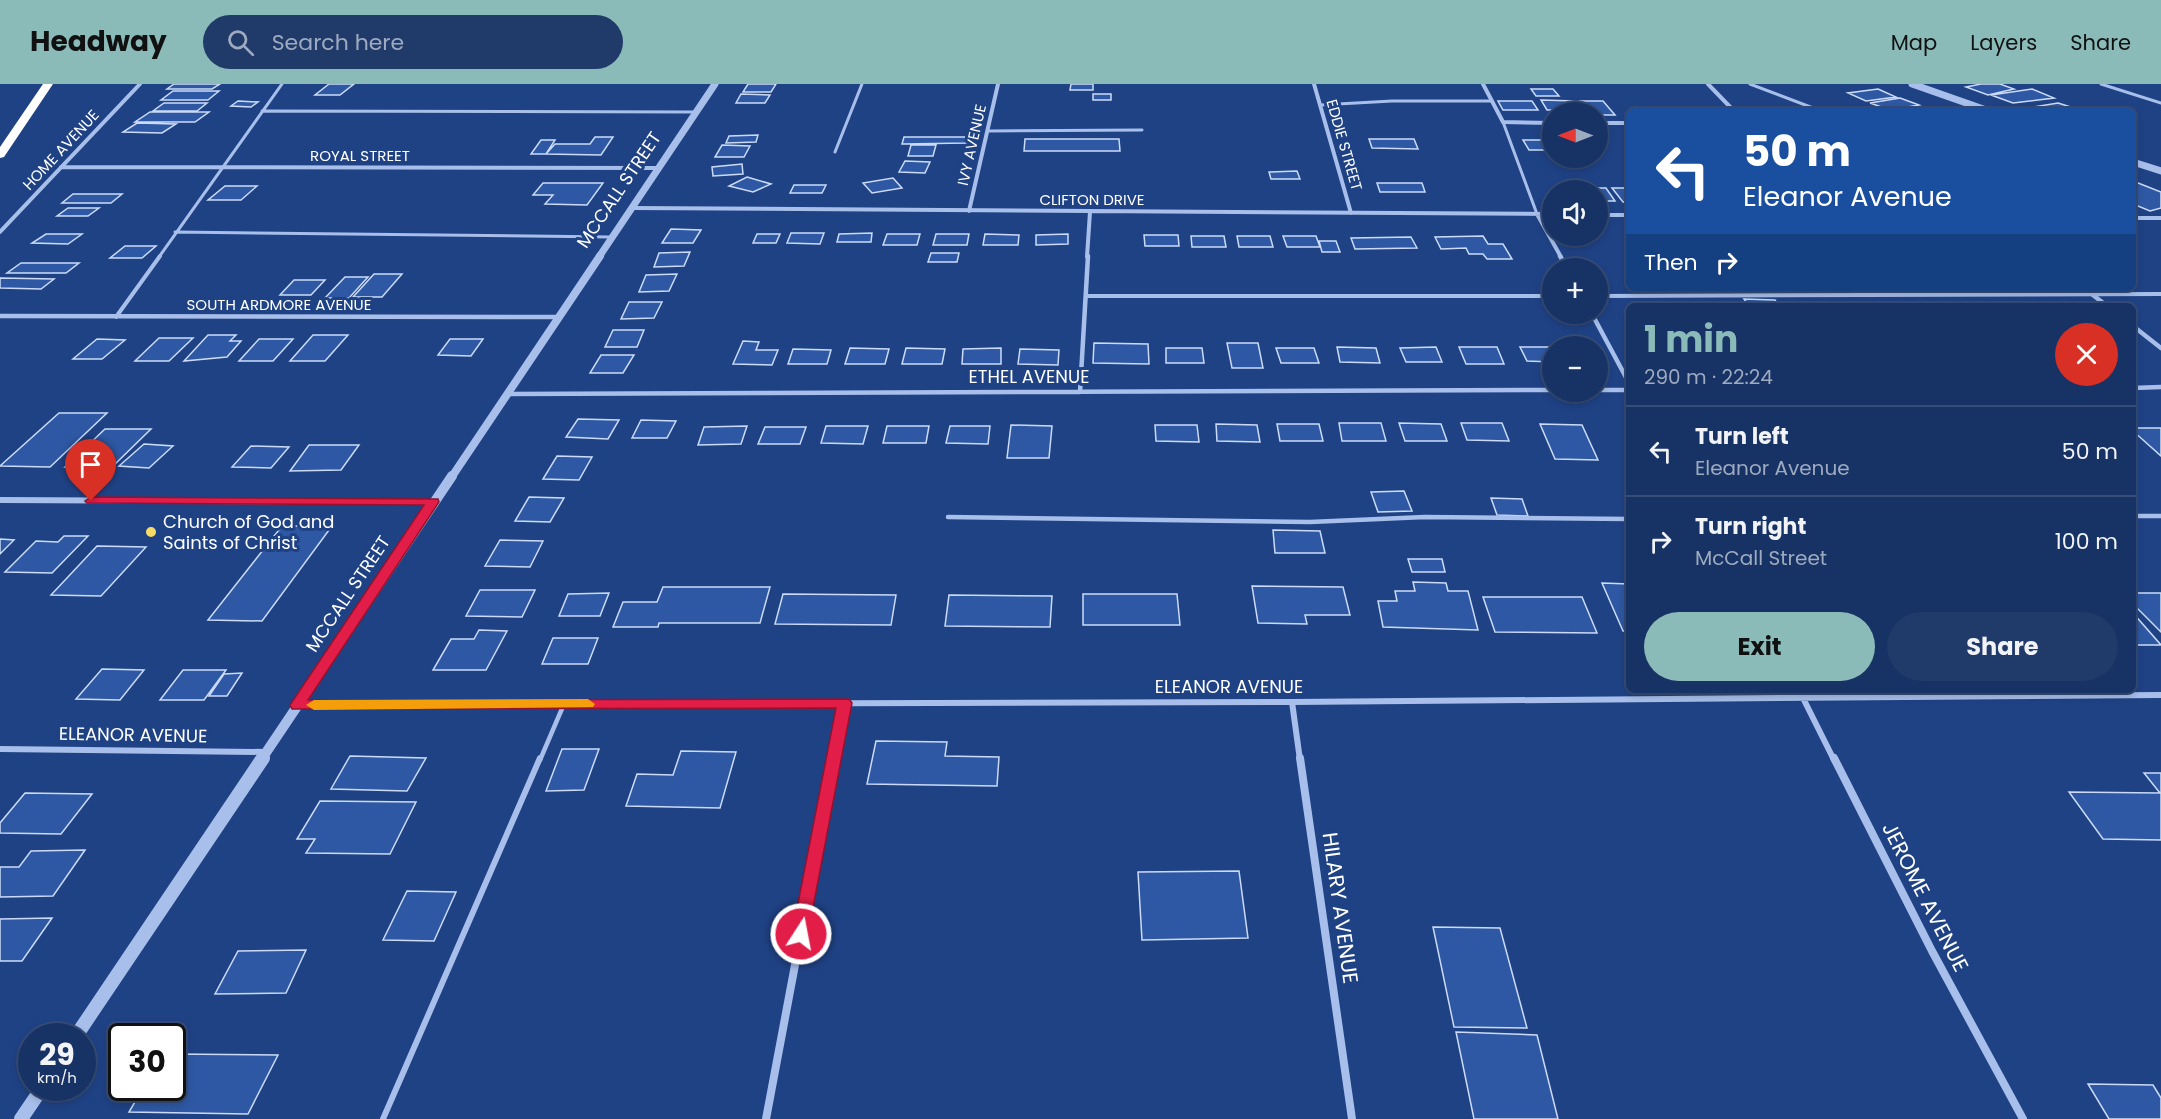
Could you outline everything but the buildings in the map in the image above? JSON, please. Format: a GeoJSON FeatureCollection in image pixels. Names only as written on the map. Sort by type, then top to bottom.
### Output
{"type":"FeatureCollection","features":[{"type":"Feature","properties":{"kind":"highway"},"geometry":{"type":"LineString","coordinates":[[0,155],[48,84]]}},
{"type":"Feature","properties":{"kind":"street","name":"HOME AVENUE"},"geometry":{"type":"LineString","coordinates":[[0,232],[140,84]]}},
{"type":"Feature","properties":{"kind":"street","name":"MCCALL STREET"},"geometry":{"type":"LineString","coordinates":[[85,1023],[715,84]]}},
{"type":"Feature","properties":{"kind":"street","name":"IVY AVENUE"},"geometry":{"type":"LineString","coordinates":[[969,211],[998,84]]}},
{"type":"Feature","properties":{"kind":"street","name":"EDDIE STREET"},"geometry":{"type":"LineString","coordinates":[[1314,84],[1351,213]]}},
{"type":"Feature","properties":{"kind":"street"},"geometry":{"type":"LineString","coordinates":[[1483,84],[1503,122],[1542,123]]}},
{"type":"Feature","properties":{"kind":"street"},"geometry":{"type":"LineString","coordinates":[[1708,84],[1731,108]]}},
{"type":"Feature","properties":{"kind":"street"},"geometry":{"type":"LineString","coordinates":[[1912,84],[1980,108]]}},
{"type":"Feature","properties":{"kind":"street"},"geometry":{"type":"LineString","coordinates":[[1608,123],[1626,123]]}},
{"type":"Feature","properties":{"kind":"street"},"geometry":{"type":"LineString","coordinates":[[2136,163],[2161,171]]}},
{"type":"Feature","properties":{"kind":"street","name":"ROYAL STREET"},"geometry":{"type":"LineString","coordinates":[[62,167],[658,168]]}},
{"type":"Feature","properties":{"kind":"street","name":"CLIFTON DRIVE"},"geometry":{"type":"LineString","coordinates":[[631,208],[1542,214]]}},
{"type":"Feature","properties":{"kind":"street"},"geometry":{"type":"LineString","coordinates":[[1080,392],[1090,212]]}},
{"type":"Feature","properties":{"kind":"street"},"geometry":{"type":"LineString","coordinates":[[1537,214],[1561,258]]}},
{"type":"Feature","properties":{"kind":"street"},"geometry":{"type":"LineString","coordinates":[[1608,215],[1626,215]]}},
{"type":"Feature","properties":{"kind":"street"},"geometry":{"type":"LineString","coordinates":[[2136,218],[2161,218]]}},
{"type":"Feature","properties":{"kind":"street"},"geometry":{"type":"LineString","coordinates":[[2088,291],[2103,303]]}},
{"type":"Feature","properties":{"kind":"street","name":"SOUTH ARDMORE AVENUE"},"geometry":{"type":"LineString","coordinates":[[0,316],[558,317]]}},
{"type":"Feature","properties":{"kind":"street"},"geometry":{"type":"LineString","coordinates":[[1597,324],[1626,377]]}},
{"type":"Feature","properties":{"kind":"street"},"geometry":{"type":"LineString","coordinates":[[2136,328],[2161,348]]}},
{"type":"Feature","properties":{"kind":"street"},"geometry":{"type":"LineString","coordinates":[[2136,387],[2161,387]]}},
{"type":"Feature","properties":{"kind":"street","name":"ETHEL AVENUE"},"geometry":{"type":"LineString","coordinates":[[505,394],[1542,390]]}},
{"type":"Feature","properties":{"kind":"street"},"geometry":{"type":"LineString","coordinates":[[1608,390],[1626,390]]}},
{"type":"Feature","properties":{"kind":"street"},"geometry":{"type":"LineString","coordinates":[[0,500],[433,502]]}},
{"type":"Feature","properties":{"kind":"street","name":"ELEANOR AVENUE"},"geometry":{"type":"LineString","coordinates":[[297,705],[1292,702],[1801,693],[2161,695]]}},
{"type":"Feature","properties":{"kind":"street","name":"JEROME AVENUE"},"geometry":{"type":"LineString","coordinates":[[1801,693],[1932,951],[2023,1119]]}},
{"type":"Feature","properties":{"kind":"street","name":"HILARY AVENUE"},"geometry":{"type":"LineString","coordinates":[[1292,702],[1352,1119]]}},
{"type":"Feature","properties":{"kind":"street"},"geometry":{"type":"LineString","coordinates":[[766,1119],[844,703]]}},
{"type":"Feature","properties":{"kind":"street","name":"ELEANOR AVENUE"},"geometry":{"type":"LineString","coordinates":[[0,749],[266,752]]}},
{"type":"Feature","properties":{"kind":"street"},"geometry":{"type":"LineString","coordinates":[[21,1119],[33,1101]]}},
{"type":"Feature","properties":{"kind":"lane"},"geometry":{"type":"LineString","coordinates":[[116,317],[282,84]]}},
{"type":"Feature","properties":{"kind":"lane"},"geometry":{"type":"LineString","coordinates":[[835,152],[862,84]]}},
{"type":"Feature","properties":{"kind":"lane"},"geometry":{"type":"LineString","coordinates":[[1750,84],[1813,108]]}},
{"type":"Feature","properties":{"kind":"lane"},"geometry":{"type":"LineString","coordinates":[[2101,84],[2161,103]]}},
{"type":"Feature","properties":{"kind":"lane"},"geometry":{"type":"LineString","coordinates":[[1320,105],[1392,101],[1492,101]]}},
{"type":"Feature","properties":{"kind":"lane"},"geometry":{"type":"LineString","coordinates":[[262,111],[696,112]]}},
{"type":"Feature","properties":{"kind":"lane"},"geometry":{"type":"LineString","coordinates":[[1503,122],[1537,214]]}},
{"type":"Feature","properties":{"kind":"lane"},"geometry":{"type":"LineString","coordinates":[[988,131],[1142,130]]}},
{"type":"Feature","properties":{"kind":"lane"},"geometry":{"type":"LineString","coordinates":[[175,232],[611,237]]}},
{"type":"Feature","properties":{"kind":"lane"},"geometry":{"type":"LineString","coordinates":[[1608,296],[2161,294]]}},
{"type":"Feature","properties":{"kind":"lane"},"geometry":{"type":"LineString","coordinates":[[1087,296],[1542,296]]}},
{"type":"Feature","properties":{"kind":"lane"},"geometry":{"type":"LineString","coordinates":[[2136,516],[2161,516]]}},
{"type":"Feature","properties":{"kind":"lane"},"geometry":{"type":"LineString","coordinates":[[948,517],[1310,522],[1425,517],[1626,519]]}},
{"type":"Feature","properties":{"kind":"lane"},"geometry":{"type":"LineString","coordinates":[[382,1119],[564,704]]}},
{"type":"Feature","properties":{"kind":"slow traffic"},"geometry":{"type":"LineString","coordinates":[[314,705],[588,704]]}},
{"type":"Feature","properties":{"kind":"place","name":"Church of God and Saints of Christ"},"geometry":{"type":"Point","coordinates":[151,532]}},
{"type":"Feature","properties":{"kind":"route"},"geometry":{"type":"LineString","coordinates":[[91,501],[433,502],[297,705],[844,703],[801,934]]}}]}
